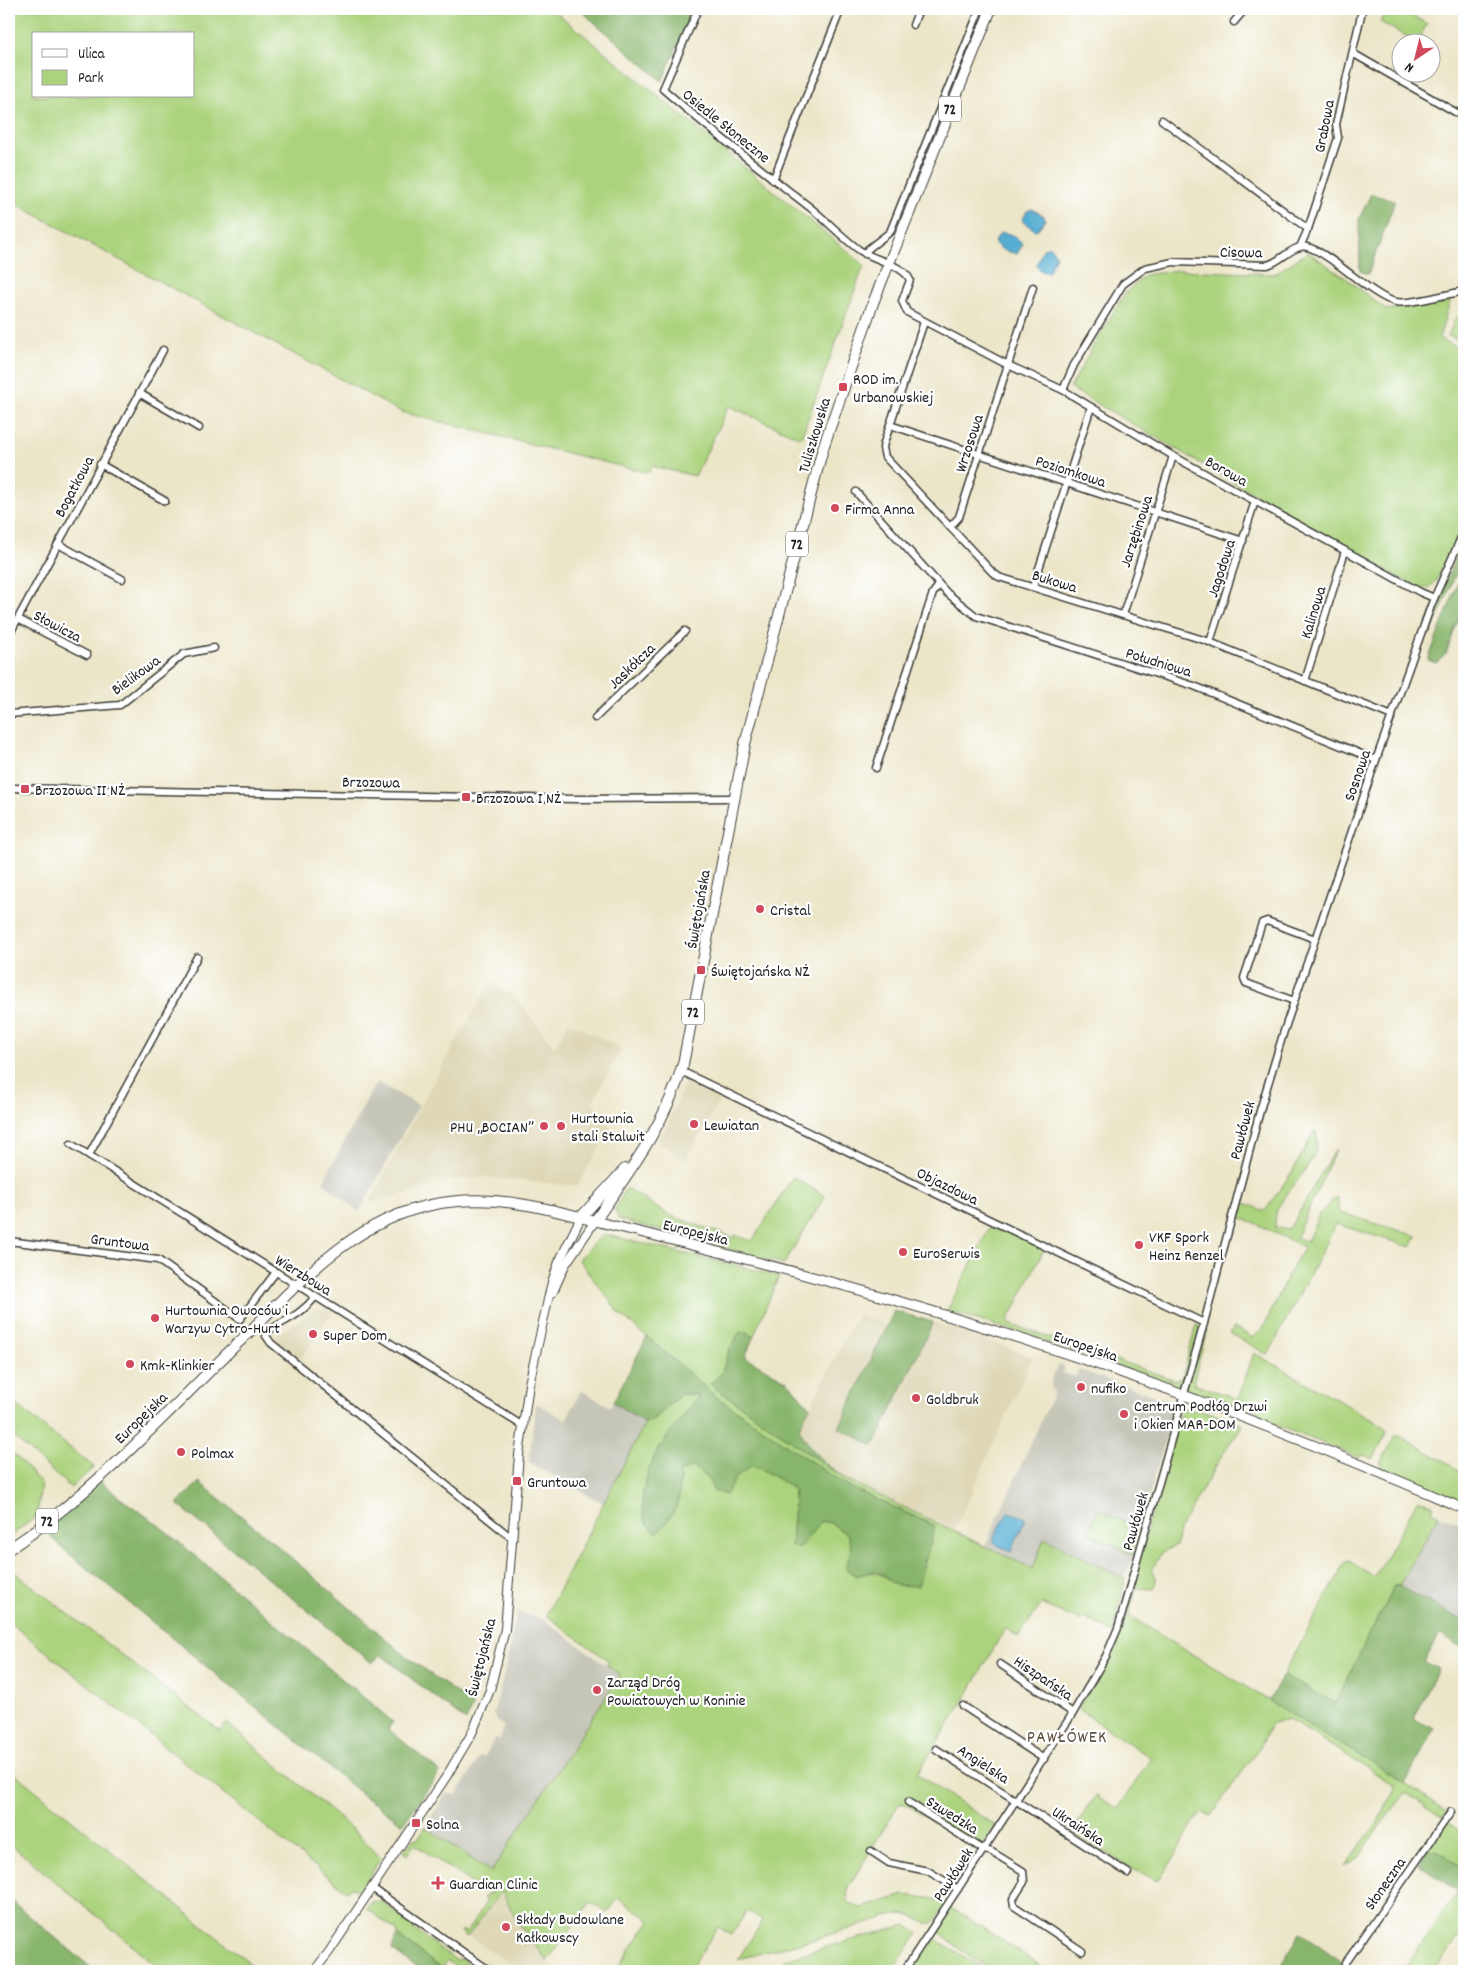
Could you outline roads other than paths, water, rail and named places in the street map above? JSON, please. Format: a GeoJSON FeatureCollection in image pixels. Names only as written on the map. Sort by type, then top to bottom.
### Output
{"type":"FeatureCollection","features":[{"type":"Feature","properties":{"kind":"main road","name":"Tuliszkowska"},"geometry":{"type":"LineString","coordinates":[[733,798],[752,715],[819,463],[854,356],[888,264],[990,9]]}},
{"type":"Feature","properties":{"kind":"main road","name":"Świętojańska"},"geometry":{"type":"LineString","coordinates":[[595,1221],[626,1177],[664,1114],[681,1071],[733,798]]}},
{"type":"Feature","properties":{"kind":"main road","name":"Świętojańska"},"geometry":{"type":"LineString","coordinates":[[581,1217],[623,1171],[634,1163]]}},
{"type":"Feature","properties":{"kind":"main road","name":"Europejska"},"geometry":{"type":"LineString","coordinates":[[9,1549],[91,1484],[297,1285],[358,1234],[388,1219],[428,1205],[475,1199],[535,1206],[581,1217],[924,1308],[1043,1346],[1183,1395],[1340,1456],[1464,1509]]}},
{"type":"Feature","properties":{"kind":"street","name":"Osiedle Słoneczne"},"geometry":{"type":"LineString","coordinates":[[698,9],[663,89],[865,254],[888,264]]}},
{"type":"Feature","properties":{"kind":"street","name":"Osiedle Słoneczne"},"geometry":{"type":"LineString","coordinates":[[773,180],[841,9]]}},
{"type":"Feature","properties":{"kind":"street"},"geometry":{"type":"LineString","coordinates":[[913,26],[919,9]]}},
{"type":"Feature","properties":{"kind":"street"},"geometry":{"type":"LineString","coordinates":[[865,254],[890,232],[980,9]]}},
{"type":"Feature","properties":{"kind":"street"},"geometry":{"type":"LineString","coordinates":[[1234,22],[1244,9]]}},
{"type":"Feature","properties":{"kind":"street","name":"Grabowa"},"geometry":{"type":"LineString","coordinates":[[1300,246],[1308,229],[1338,138],[1336,124],[1354,54],[1362,12],[1359,9]]}},
{"type":"Feature","properties":{"kind":"street"},"geometry":{"type":"LineString","coordinates":[[1354,54],[1464,117]]}},
{"type":"Feature","properties":{"kind":"street"},"geometry":{"type":"LineString","coordinates":[[1162,120],[1308,229]]}},
{"type":"Feature","properties":{"kind":"street"},"geometry":{"type":"LineString","coordinates":[[1300,246],[1309,247],[1389,301],[1401,303],[1464,291]]}},
{"type":"Feature","properties":{"kind":"street","name":"Cisowa"},"geometry":{"type":"LineString","coordinates":[[1063,390],[1074,365],[1123,284],[1140,271],[1154,265],[1173,262],[1275,264],[1300,246]]}},
{"type":"Feature","properties":{"kind":"street","name":"Borowa"},"geometry":{"type":"LineString","coordinates":[[888,264],[907,274],[910,283],[902,304],[907,312],[1008,365],[1063,390],[1173,456],[1434,598]]}},
{"type":"Feature","properties":{"kind":"street"},"geometry":{"type":"LineString","coordinates":[[1008,365],[1033,287]]}},
{"type":"Feature","properties":{"kind":"street","name":"Bukowa"},"geometry":{"type":"LineString","coordinates":[[924,322],[883,448],[885,456],[995,574],[1210,642],[1392,716]]}},
{"type":"Feature","properties":{"kind":"street","name":"Bogatkowa"},"geometry":{"type":"LineString","coordinates":[[9,635],[163,350]]}},
{"type":"Feature","properties":{"kind":"street","name":"Wrzosowa"},"geometry":{"type":"LineString","coordinates":[[950,527],[959,517],[1008,365]]}},
{"type":"Feature","properties":{"kind":"street"},"geometry":{"type":"LineString","coordinates":[[139,393],[199,428]]}},
{"type":"Feature","properties":{"kind":"street"},"geometry":{"type":"LineString","coordinates":[[1033,587],[1090,407]]}},
{"type":"Feature","properties":{"kind":"street","name":"Poziomkowa"},"geometry":{"type":"LineString","coordinates":[[890,425],[1243,540]]}},
{"type":"Feature","properties":{"kind":"street","name":"Jarzębinowa"},"geometry":{"type":"LineString","coordinates":[[1123,615],[1173,456]]}},
{"type":"Feature","properties":{"kind":"street"},"geometry":{"type":"LineString","coordinates":[[100,464],[165,501]]}},
{"type":"Feature","properties":{"kind":"street","name":"Południowa"},"geometry":{"type":"LineString","coordinates":[[856,492],[939,585],[980,618],[1194,686],[1376,760]]}},
{"type":"Feature","properties":{"kind":"street","name":"Jagodowa"},"geometry":{"type":"LineString","coordinates":[[1210,642],[1255,501]]}},
{"type":"Feature","properties":{"kind":"street","name":"Sosnowa"},"geometry":{"type":"LineString","coordinates":[[1284,1031],[1376,760],[1434,598],[1464,531]]}},
{"type":"Feature","properties":{"kind":"street"},"geometry":{"type":"LineString","coordinates":[[58,544],[122,578]]}},
{"type":"Feature","properties":{"kind":"street","name":"Kalinowa"},"geometry":{"type":"LineString","coordinates":[[1305,681],[1345,551]]}},
{"type":"Feature","properties":{"kind":"street"},"geometry":{"type":"LineString","coordinates":[[876,768],[932,593],[939,585]]}},
{"type":"Feature","properties":{"kind":"street","name":"Słowicza"},"geometry":{"type":"LineString","coordinates":[[18,619],[87,655]]}},
{"type":"Feature","properties":{"kind":"street","name":"Jaskółcza"},"geometry":{"type":"LineString","coordinates":[[595,718],[685,632]]}},
{"type":"Feature","properties":{"kind":"street","name":"Bielikowa"},"geometry":{"type":"LineString","coordinates":[[9,714],[120,705],[184,654],[214,648]]}},
{"type":"Feature","properties":{"kind":"street","name":"Brzozowa"},"geometry":{"type":"LineString","coordinates":[[9,788],[600,799],[733,798]]}},
{"type":"Feature","properties":{"kind":"street"},"geometry":{"type":"LineString","coordinates":[[1294,1001],[1246,982],[1244,978],[1262,923],[1267,921],[1315,939]]}},
{"type":"Feature","properties":{"kind":"street"},"geometry":{"type":"LineString","coordinates":[[89,1155],[197,957]]}},
{"type":"Feature","properties":{"kind":"street","name":"Pawłówek"},"geometry":{"type":"LineString","coordinates":[[904,1971],[1073,1713],[1106,1656],[1118,1628],[1204,1323],[1261,1107],[1284,1031]]}},
{"type":"Feature","properties":{"kind":"street","name":"Objazdowa"},"geometry":{"type":"LineString","coordinates":[[681,1071],[1204,1323]]}},
{"type":"Feature","properties":{"kind":"street","name":"Wierzbowa"},"geometry":{"type":"LineString","coordinates":[[71,1144],[523,1426]]}},
{"type":"Feature","properties":{"kind":"street","name":"Świętojańska"},"geometry":{"type":"LineString","coordinates":[[314,1971],[329,1952],[451,1770],[469,1738],[486,1700],[505,1630],[523,1426],[534,1361],[552,1282],[559,1262],[581,1217]]}},
{"type":"Feature","properties":{"kind":"street","name":"Świętojańska"},"geometry":{"type":"LineString","coordinates":[[548,1303],[565,1264],[595,1221]]}},
{"type":"Feature","properties":{"kind":"street","name":"Gruntowa"},"geometry":{"type":"LineString","coordinates":[[9,1241],[158,1260],[240,1319],[276,1272]]}},
{"type":"Feature","properties":{"kind":"street"},"geometry":{"type":"LineString","coordinates":[[315,1297],[306,1308],[293,1318],[268,1331],[267,1339],[513,1539]]}},
{"type":"Feature","properties":{"kind":"street","name":"Hiszpańska"},"geometry":{"type":"LineString","coordinates":[[1000,1664],[1073,1713]]}},
{"type":"Feature","properties":{"kind":"street"},"geometry":{"type":"LineString","coordinates":[[964,1706],[1044,1759]]}},
{"type":"Feature","properties":{"kind":"street","name":"Angielska"},"geometry":{"type":"LineString","coordinates":[[936,1749],[1016,1800]]}},
{"type":"Feature","properties":{"kind":"street","name":"Ukraińska"},"geometry":{"type":"LineString","coordinates":[[1016,1800],[1128,1873]]}},
{"type":"Feature","properties":{"kind":"street","name":"Szwedzka"},"geometry":{"type":"LineString","coordinates":[[908,1802],[984,1850],[992,1852],[1022,1871],[1024,1882],[1013,1899],[1014,1906],[1082,1950]]}},
{"type":"Feature","properties":{"kind":"street","name":"Słoneczna"},"geometry":{"type":"LineString","coordinates":[[1340,1971],[1451,1812]]}},
{"type":"Feature","properties":{"kind":"street"},"geometry":{"type":"LineString","coordinates":[[871,1851],[889,1863],[928,1871],[958,1890]]}},
{"type":"Feature","properties":{"kind":"street"},"geometry":{"type":"LineString","coordinates":[[372,1888],[490,1971]]}},
{"type":"Feature","properties":{"kind":"water"},"geometry":{"type":"Polygon","coordinates":[[[1032,209],[1044,216],[1045,220],[1035,230],[1022,221],[1027,211],[1032,209]]]}},
{"type":"Feature","properties":{"kind":"water"},"geometry":{"type":"Polygon","coordinates":[[[1000,233],[1007,233],[1023,244],[1017,254],[1003,250],[994,243],[1000,233]]]}},
{"type":"Feature","properties":{"kind":"water"},"geometry":{"type":"Polygon","coordinates":[[[1048,246],[1056,256],[1048,273],[1041,271],[1036,266],[1043,249],[1048,246]]]}},
{"type":"Feature","properties":{"kind":"water"},"geometry":{"type":"Polygon","coordinates":[[[1008,1512],[1025,1517],[1026,1519],[1011,1551],[997,1545],[992,1540],[1008,1512]]]}},
{"type":"Feature","properties":{"kind":"place","name":"ROD im. Urbanowskiej"},"geometry":{"type":"Point","coordinates":[843,387]}},
{"type":"Feature","properties":{"kind":"place","name":"Firma Anna"},"geometry":{"type":"Point","coordinates":[835,508]}},
{"type":"Feature","properties":{"kind":"place","name":"Brzozowa II NŻ"},"geometry":{"type":"Point","coordinates":[25,789]}},
{"type":"Feature","properties":{"kind":"place","name":"Brzozowa I NŻ"},"geometry":{"type":"Point","coordinates":[466,797]}},
{"type":"Feature","properties":{"kind":"place","name":"Cristal"},"geometry":{"type":"Point","coordinates":[760,909]}},
{"type":"Feature","properties":{"kind":"place","name":"Świętojańska NŻ"},"geometry":{"type":"Point","coordinates":[701,970]}},
{"type":"Feature","properties":{"kind":"place","name":"Lewiatan"},"geometry":{"type":"Point","coordinates":[694,1124]}},
{"type":"Feature","properties":{"kind":"place","name":"PHU „BOCIAN”"},"geometry":{"type":"Point","coordinates":[544,1126]}},
{"type":"Feature","properties":{"kind":"place","name":"Hurtownia stali Stalwit"},"geometry":{"type":"Point","coordinates":[561,1126]}},
{"type":"Feature","properties":{"kind":"place","name":"VKF Spork Heinz Renzel"},"geometry":{"type":"Point","coordinates":[1139,1245]}},
{"type":"Feature","properties":{"kind":"place","name":"EuroSerwis"},"geometry":{"type":"Point","coordinates":[903,1252]}},
{"type":"Feature","properties":{"kind":"place","name":"Hurtownia Owoców i Warzyw Cytro-Hurt"},"geometry":{"type":"Point","coordinates":[155,1318]}},
{"type":"Feature","properties":{"kind":"place","name":"Super Dom"},"geometry":{"type":"Point","coordinates":[313,1334]}},
{"type":"Feature","properties":{"kind":"place","name":"Kmk-Klinkier"},"geometry":{"type":"Point","coordinates":[130,1364]}},
{"type":"Feature","properties":{"kind":"place","name":"nufiko"},"geometry":{"type":"Point","coordinates":[1081,1387]}},
{"type":"Feature","properties":{"kind":"place","name":"Goldbruk"},"geometry":{"type":"Point","coordinates":[916,1398]}},
{"type":"Feature","properties":{"kind":"place","name":"Centrum Podłóg Drzwi i Okien MAR-DOM"},"geometry":{"type":"Point","coordinates":[1124,1414]}},
{"type":"Feature","properties":{"kind":"place","name":"Polmax"},"geometry":{"type":"Point","coordinates":[181,1452]}},
{"type":"Feature","properties":{"kind":"place","name":"Gruntowa"},"geometry":{"type":"Point","coordinates":[517,1481]}},
{"type":"Feature","properties":{"kind":"place","name":"Zarząd Dróg Powiatowych w Koninie"},"geometry":{"type":"Point","coordinates":[597,1690]}},
{"type":"Feature","properties":{"kind":"place","name":"Solna"},"geometry":{"type":"Point","coordinates":[416,1823]}},
{"type":"Feature","properties":{"kind":"place","name":"Guardian Clinic"},"geometry":{"type":"Point","coordinates":[438,1883]}},
{"type":"Feature","properties":{"kind":"place","name":"Składy Budowlane Kałkowscy"},"geometry":{"type":"Point","coordinates":[506,1927]}},
{"type":"Feature","properties":{"kind":"district","name":"PAWŁÓWEK"},"geometry":{"type":"Point","coordinates":[1067,1736]}}]}
